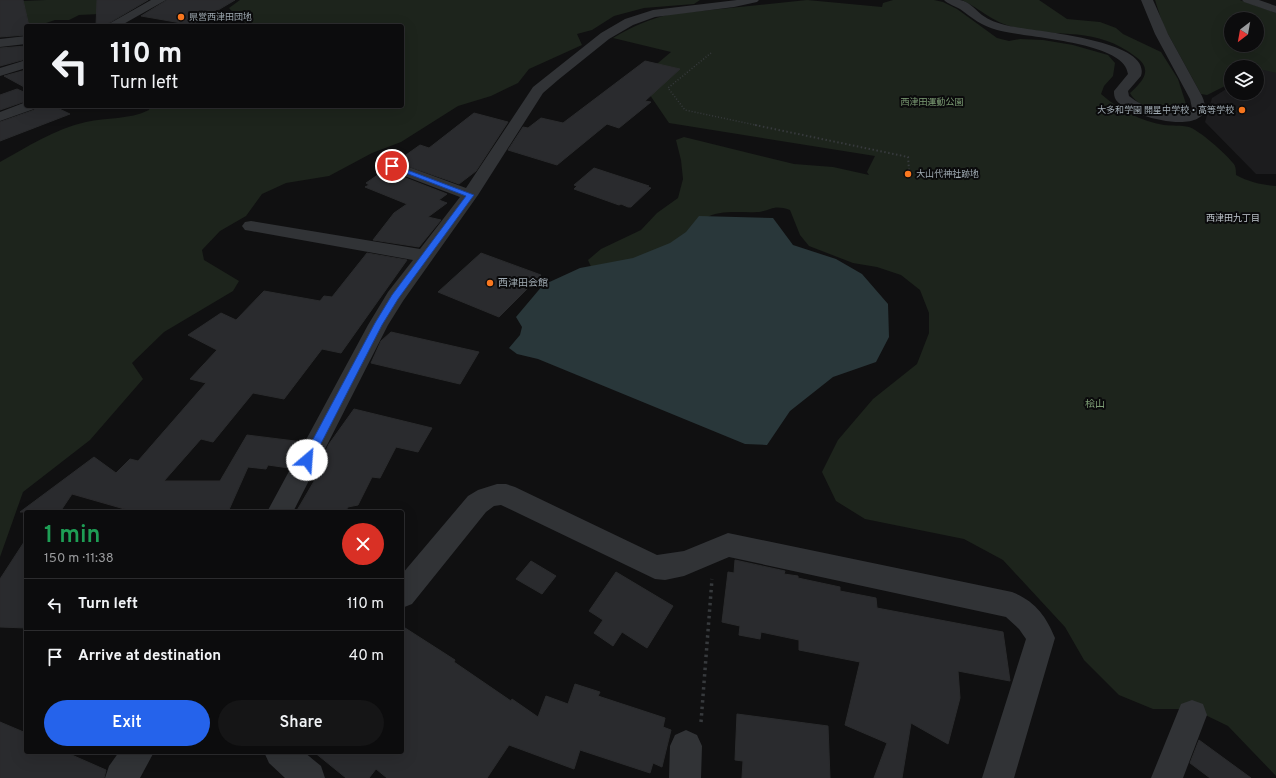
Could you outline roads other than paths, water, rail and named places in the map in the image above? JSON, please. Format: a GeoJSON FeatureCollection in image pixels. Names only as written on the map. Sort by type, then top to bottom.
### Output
{"type":"FeatureCollection","features":[{"type":"Feature","properties":{"kind":"street"},"geometry":{"type":"LineString","coordinates":[[115,24],[158,0]]}},
{"type":"Feature","properties":{"kind":"street"},"geometry":{"type":"LineString","coordinates":[[281,510],[378,325],[425,256],[470,195],[538,90],[604,36],[630,22],[653,14],[734,4],[753,0]]}},
{"type":"Feature","properties":{"kind":"street"},"geometry":{"type":"LineString","coordinates":[[950,0],[959,4],[987,23],[1000,28],[1072,38],[1107,48],[1129,59],[1135,69],[1134,77],[1122,91],[1122,98],[1126,102],[1142,110],[1162,116],[1193,116],[1198,112],[1199,108],[1195,95],[1166,45],[1147,0]]}},
{"type":"Feature","properties":{"kind":"street"},"geometry":{"type":"LineString","coordinates":[[1248,0],[1276,10]]}},
{"type":"Feature","properties":{"kind":"street"},"geometry":{"type":"LineString","coordinates":[[0,43],[24,40]]}},
{"type":"Feature","properties":{"kind":"street"},"geometry":{"type":"LineString","coordinates":[[0,72],[24,65]]}},
{"type":"Feature","properties":{"kind":"street"},"geometry":{"type":"LineString","coordinates":[[0,117],[24,108]]}},
{"type":"Feature","properties":{"kind":"street"},"geometry":{"type":"LineString","coordinates":[[392,166],[470,195]]}},
{"type":"Feature","properties":{"kind":"street"},"geometry":{"type":"LineString","coordinates":[[251,226],[425,256]]}},
{"type":"Feature","properties":{"kind":"street"},"geometry":{"type":"LineString","coordinates":[[404,593],[477,504],[491,495],[506,495],[655,567],[666,567],[694,561],[728,545],[1012,605],[1025,614],[1036,625],[1040,638],[1001,777]]}},
{"type":"Feature","properties":{"kind":"street"},"geometry":{"type":"LineString","coordinates":[[1167,778],[1192,715]]}},
{"type":"Feature","properties":{"kind":"street"},"geometry":{"type":"LineString","coordinates":[[685,778],[694,737]]}},
{"type":"Feature","properties":{"kind":"street"},"geometry":{"type":"LineString","coordinates":[[121,778],[137,754]]}},
{"type":"Feature","properties":{"kind":"street"},"geometry":{"type":"LineString","coordinates":[[282,754],[309,778]]}},
{"type":"Feature","properties":{"kind":"place","name":"県営西津田団地"},"geometry":{"type":"Point","coordinates":[181,17]}},
{"type":"Feature","properties":{"kind":"place","name":"大多和学園 開星中学校・高等学校"},"geometry":{"type":"Point","coordinates":[1242,110]}},
{"type":"Feature","properties":{"kind":"place","name":"大山代神社跡地"},"geometry":{"type":"Point","coordinates":[908,174]}},
{"type":"Feature","properties":{"kind":"place","name":"西津田会館"},"geometry":{"type":"Point","coordinates":[490,283]}},
{"type":"Feature","properties":{"kind":"district","name":"西津田九丁目"},"geometry":{"type":"Point","coordinates":[1233,218]}},
{"type":"Feature","properties":{"kind":"park label","name":"西津田運動公園"},"geometry":{"type":"Point","coordinates":[932,102]}},
{"type":"Feature","properties":{"kind":"park label","name":"桧山"},"geometry":{"type":"Point","coordinates":[1095,404]}}]}
